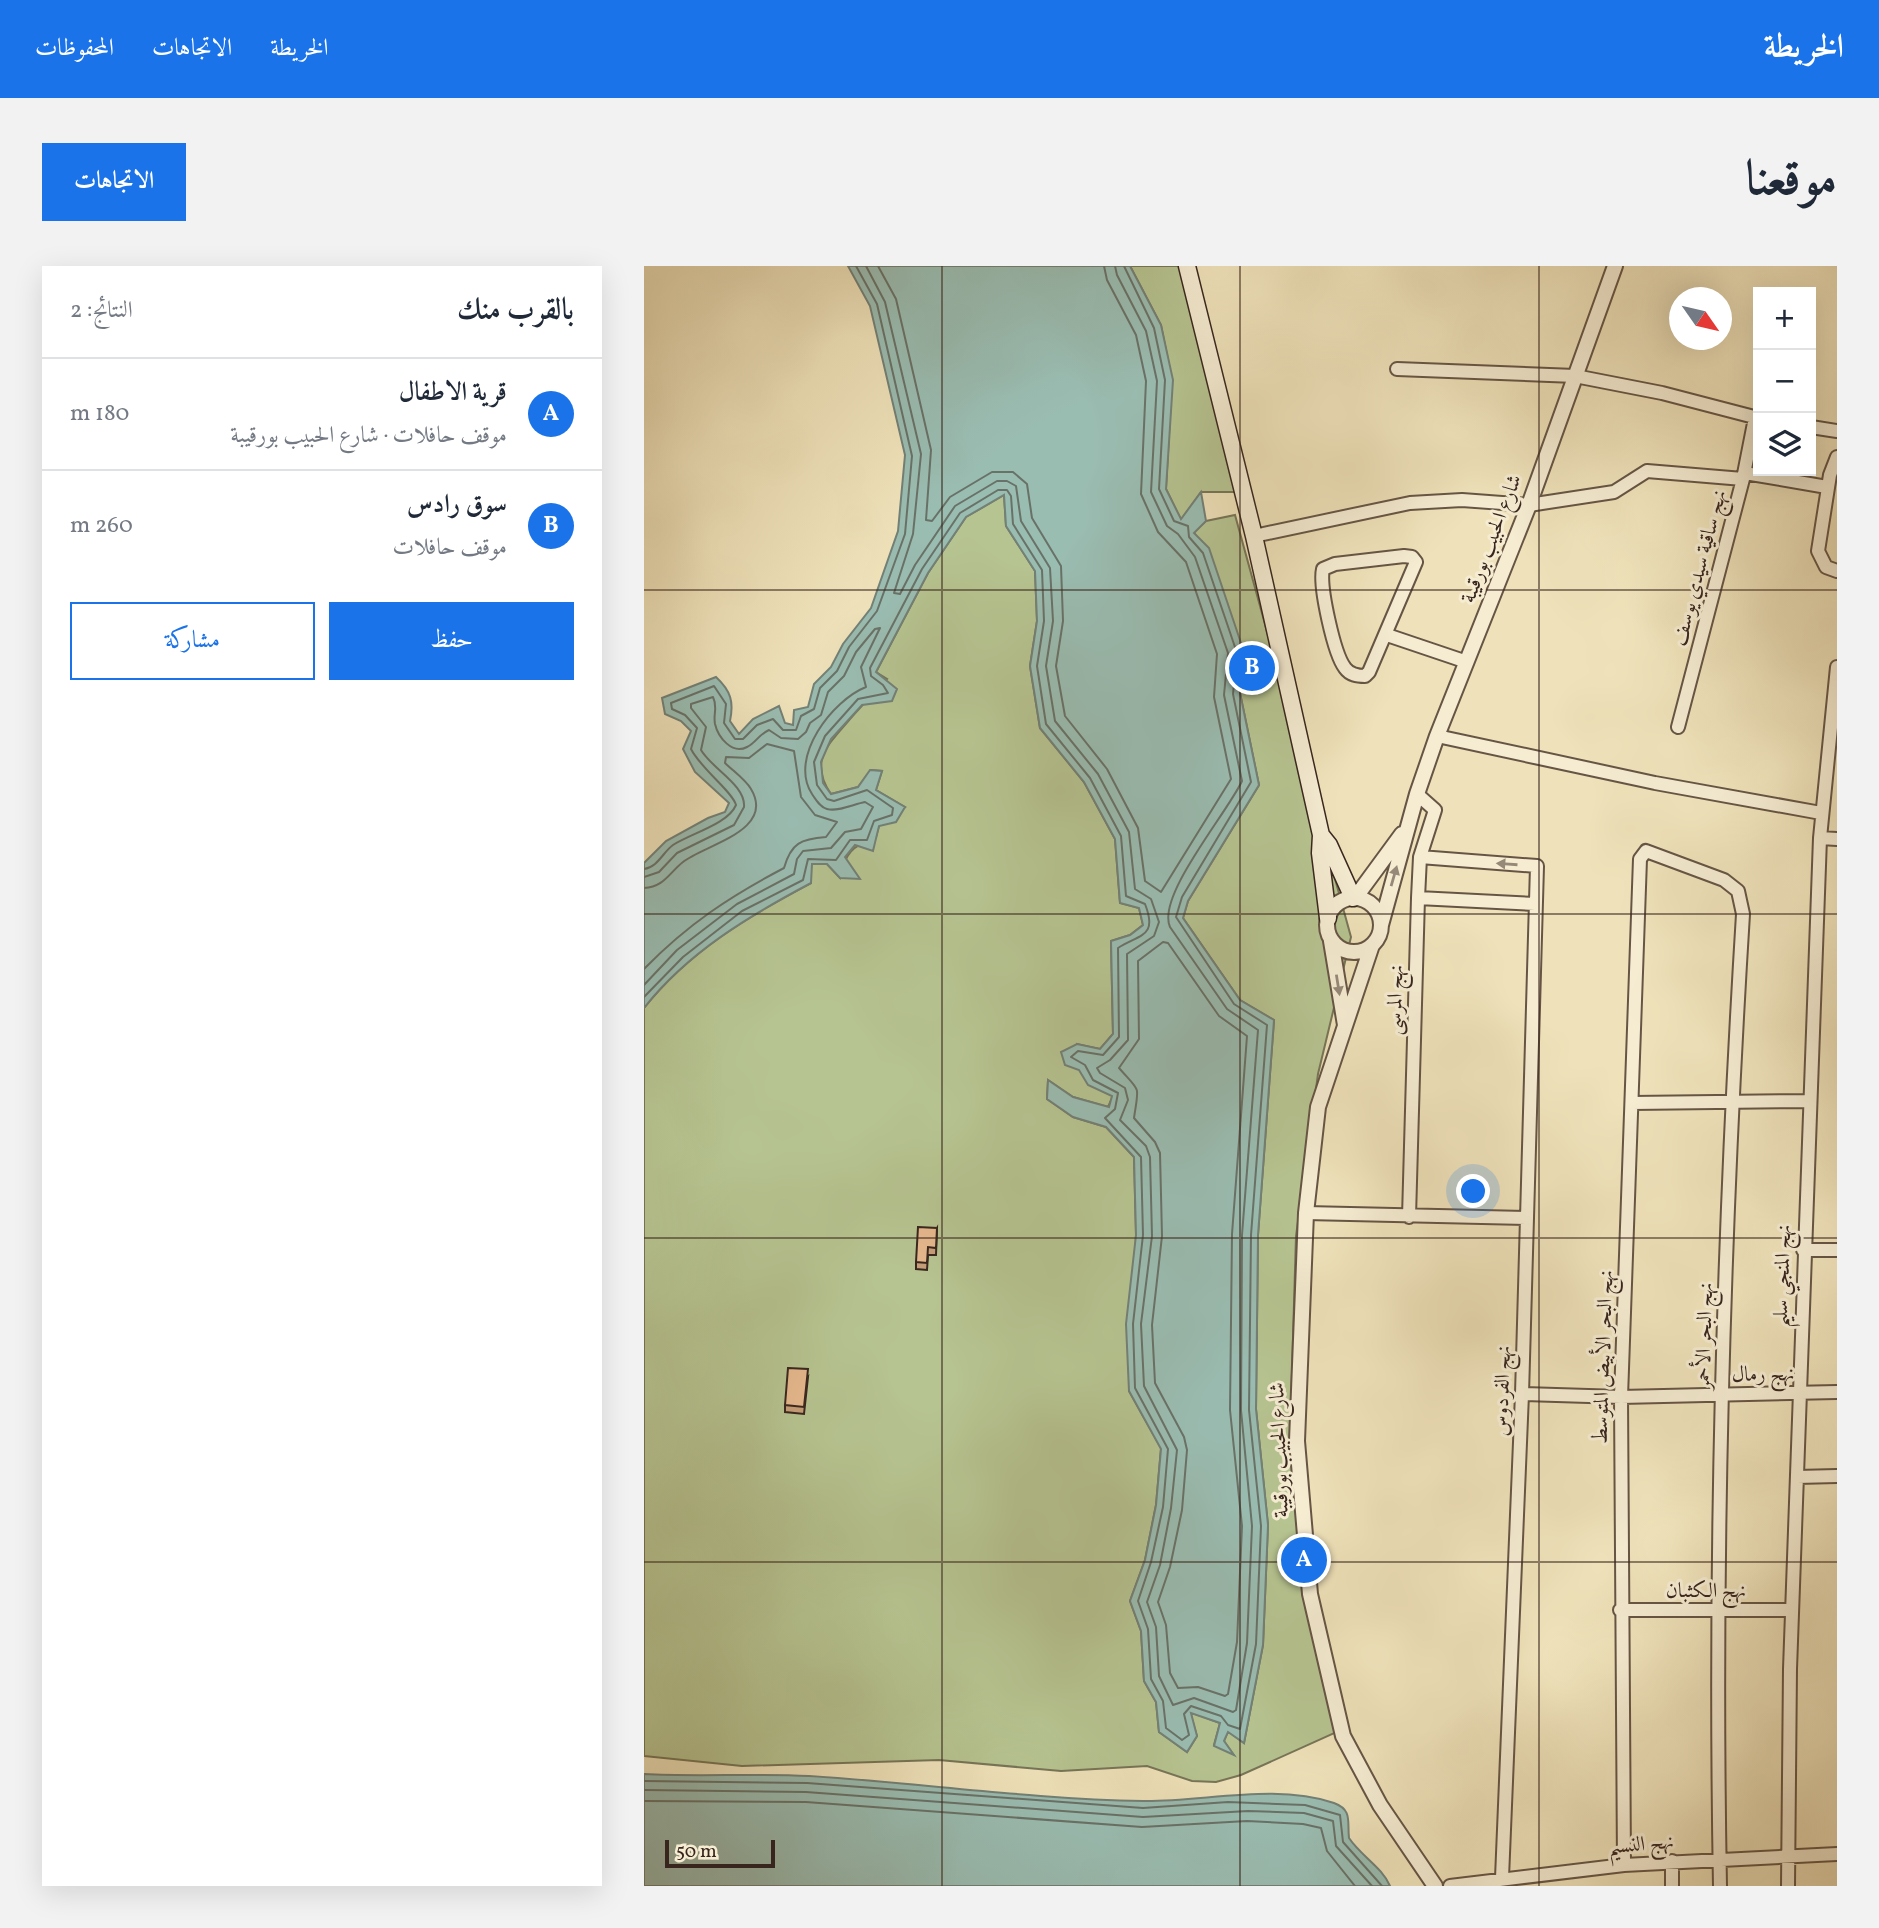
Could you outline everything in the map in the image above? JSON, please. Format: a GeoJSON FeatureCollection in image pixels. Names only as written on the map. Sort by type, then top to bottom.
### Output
{"type":"FeatureCollection","features":[{"type":"Feature","properties":{"kind":"main road"},"geometry":{"type":"LineString","coordinates":[[1187,266],[1254,536],[1321,835],[1320,853],[1328,918]]}},
{"type":"Feature","properties":{"kind":"main road"},"geometry":{"type":"LineString","coordinates":[[1321,835],[1329,845],[1354,898]]}},
{"type":"Feature","properties":{"kind":"street","name":"شارع الحبيب بورقيبة"},"geometry":{"type":"LineString","coordinates":[[1381,925],[1407,827],[1437,736],[1529,505],[1615,266]]}},
{"type":"Feature","properties":{"kind":"street"},"geometry":{"type":"LineString","coordinates":[[1397,369],[1575,376],[1662,393],[1753,417]]}},
{"type":"Feature","properties":{"kind":"street"},"geometry":{"type":"LineString","coordinates":[[1816,428],[1837,431]]}},
{"type":"Feature","properties":{"kind":"street","name":"نهج ساقية سيدي يوسف"},"geometry":{"type":"LineString","coordinates":[[1678,727],[1753,432]]}},
{"type":"Feature","properties":{"kind":"street"},"geometry":{"type":"LineString","coordinates":[[1837,457],[1828,487],[1818,551],[1820,560],[1826,567],[1837,571]]}},
{"type":"Feature","properties":{"kind":"street"},"geometry":{"type":"LineString","coordinates":[[1254,536],[1437,500],[1529,505],[1618,491],[1637,475],[1647,471],[1744,476],[1828,487]]}},
{"type":"Feature","properties":{"kind":"street"},"geometry":{"type":"LineString","coordinates":[[1404,556],[1414,558],[1416,566],[1387,635],[1365,676],[1347,671],[1332,630],[1321,581],[1323,569],[1349,562],[1404,556]]}},
{"type":"Feature","properties":{"kind":"street"},"geometry":{"type":"LineString","coordinates":[[1387,635],[1466,662]]}},
{"type":"Feature","properties":{"kind":"street","name":"نهج المنجي سليم"},"geometry":{"type":"LineString","coordinates":[[1788,1886],[1792,1610],[1819,838],[1837,667]]}},
{"type":"Feature","properties":{"kind":"street"},"geometry":{"type":"LineString","coordinates":[[1437,736],[1655,783],[1821,813]]}},
{"type":"Feature","properties":{"kind":"street","name":"نهج المرسى"},"geometry":{"type":"LineString","coordinates":[[1409,1217],[1420,857],[1435,810],[1417,794]]}},
{"type":"Feature","properties":{"kind":"street","name":"شارع الحبيب بورقيبة"},"geometry":{"type":"LineString","coordinates":[[1354,898],[1407,827]]}},
{"type":"Feature","properties":{"kind":"street"},"geometry":{"type":"LineString","coordinates":[[1819,838],[1837,839]]}},
{"type":"Feature","properties":{"kind":"street","name":"نهج البحر الأحمر"},"geometry":{"type":"LineString","coordinates":[[1644,852],[1724,880],[1738,891],[1743,914],[1731,1102],[1722,1395],[1720,1886]]}},
{"type":"Feature","properties":{"kind":"street","name":"نهج البحر الأبيض المتوسط"},"geometry":{"type":"LineString","coordinates":[[1624,1865],[1620,1610],[1621,1397],[1640,859],[1644,852]]}},
{"type":"Feature","properties":{"kind":"street","name":"نهج الفردوس"},"geometry":{"type":"LineString","coordinates":[[1420,857],[1537,866],[1522,1394],[1502,1878]]}},
{"type":"Feature","properties":{"kind":"street"},"geometry":{"type":"LineString","coordinates":[[1354,898],[1372,906],[1381,925],[1372,945],[1351,952],[1331,941],[1328,918],[1337,905],[1354,898]]}},
{"type":"Feature","properties":{"kind":"street"},"geometry":{"type":"LineString","coordinates":[[1418,898],[1535,904]]}},
{"type":"Feature","properties":{"kind":"street","name":"شارع الحبيب بورقيبة"},"geometry":{"type":"LineString","coordinates":[[1331,941],[1345,1030]]}},
{"type":"Feature","properties":{"kind":"street","name":"شارع الحبيب بورقيبة"},"geometry":{"type":"LineString","coordinates":[[1372,945],[1318,1107],[1306,1213],[1297,1441],[1310,1594],[1339,1723],[1349,1751],[1380,1805],[1435,1886]]}},
{"type":"Feature","properties":{"kind":"street"},"geometry":{"type":"LineString","coordinates":[[1632,1102],[1809,1101]]}},
{"type":"Feature","properties":{"kind":"street"},"geometry":{"type":"LineString","coordinates":[[1306,1213],[1527,1218]]}},
{"type":"Feature","properties":{"kind":"street"},"geometry":{"type":"LineString","coordinates":[[1803,1250],[1837,1250]]}},
{"type":"Feature","properties":{"kind":"street","name":"نهج رمال"},"geometry":{"type":"LineString","coordinates":[[1522,1394],[1621,1397],[1837,1392]]}},
{"type":"Feature","properties":{"kind":"street"},"geometry":{"type":"LineString","coordinates":[[1797,1477],[1837,1476]]}},
{"type":"Feature","properties":{"kind":"street","name":"نهج الكثبان"},"geometry":{"type":"LineString","coordinates":[[1620,1610],[1792,1610]]}},
{"type":"Feature","properties":{"kind":"street"},"geometry":{"type":"LineString","coordinates":[[1837,1846],[1837,1854]]}},
{"type":"Feature","properties":{"kind":"street","name":"نهج النسيم"},"geometry":{"type":"LineString","coordinates":[[1450,1886],[1502,1878],[1672,1861],[1837,1854]]}},
{"type":"Feature","properties":{"kind":"street"},"geometry":{"type":"LineString","coordinates":[[1672,1861],[1672,1886]]}},
{"type":"Feature","properties":{"kind":"green space"},"geometry":{"type":"Polygon","coordinates":[[[1130,266],[1184,266],[1236,492],[1201,492],[1181,520],[1166,489],[1172,380],[1161,325],[1130,266]]]}},
{"type":"Feature","properties":{"kind":"green space"},"geometry":{"type":"Polygon","coordinates":[[[1004,495],[1006,526],[1035,571],[1037,621],[1030,666],[1040,728],[1084,782],[1115,839],[1120,903],[1139,908],[1143,925],[1130,935],[1111,941],[1113,1034],[1100,1049],[1077,1044],[1084,1077],[1095,1087],[1113,1096],[1108,1107],[1073,1097],[1048,1080],[1047,1099],[1073,1117],[1106,1127],[1134,1157],[1136,1235],[1129,1391],[1161,1448],[1156,1505],[1145,1560],[1130,1601],[1141,1631],[1144,1681],[1156,1702],[1159,1732],[1187,1752],[1197,1736],[1190,1712],[1220,1723],[1214,1745],[1233,1754],[1224,1741],[1228,1731],[1244,1743],[1263,1645],[1268,1525],[1256,1409],[1258,1235],[1274,1020],[1240,1000],[1183,918],[1188,901],[1259,785],[1240,693],[1244,652],[1194,532],[1206,521],[1235,515],[1351,937],[1318,1074],[1296,1236],[1290,1439],[1339,1731],[1241,1775],[1216,1782],[1192,1781],[1147,1766],[1061,1771],[939,1760],[742,1766],[644,1756],[644,1008],[680,969],[720,937],[811,883],[811,864],[827,864],[840,878],[844,862],[855,847],[876,837],[879,826],[905,807],[876,790],[882,771],[871,770],[858,787],[831,794],[824,782],[821,762],[835,737],[887,679],[876,672],[928,573],[966,517],[1004,495]]]}},
{"type":"Feature","properties":{"kind":"water"},"geometry":{"type":"Polygon","coordinates":[[[848,266],[1130,266],[1161,325],[1173,380],[1166,489],[1181,519],[1201,492],[1206,521],[1194,533],[1209,548],[1244,652],[1240,693],[1259,785],[1188,901],[1183,918],[1240,1000],[1274,1020],[1258,1235],[1256,1409],[1268,1525],[1263,1645],[1244,1743],[1228,1732],[1224,1741],[1234,1755],[1214,1746],[1220,1723],[1191,1713],[1197,1736],[1187,1752],[1159,1732],[1156,1702],[1144,1681],[1141,1631],[1130,1601],[1145,1560],[1156,1505],[1161,1449],[1129,1391],[1126,1324],[1136,1235],[1134,1157],[1106,1127],[1073,1117],[1047,1099],[1048,1080],[1073,1097],[1109,1107],[1112,1096],[1088,1085],[1079,1070],[1065,1065],[1061,1052],[1077,1044],[1100,1049],[1113,1034],[1111,941],[1130,935],[1143,925],[1139,908],[1120,903],[1115,839],[1084,782],[1040,728],[1030,666],[1037,621],[1035,571],[1006,526],[1004,495],[966,517],[928,573],[876,672],[897,689],[892,701],[862,705],[831,739],[821,762],[823,783],[831,794],[858,787],[870,770],[882,771],[876,790],[905,807],[896,822],[879,826],[873,851],[855,845],[845,857],[860,879],[840,878],[827,864],[812,864],[811,883],[721,937],[680,969],[644,1008],[644,863],[666,841],[708,818],[725,812],[729,803],[695,772],[683,749],[691,731],[681,721],[665,714],[662,698],[716,677],[730,697],[730,721],[739,734],[753,719],[779,706],[785,723],[793,725],[794,710],[808,707],[814,684],[831,667],[843,644],[871,608],[898,531],[905,455],[870,306],[848,266]]]}},
{"type":"Feature","properties":{"kind":"water"},"geometry":{"type":"Polygon","coordinates":[[[644,1774],[809,1776],[1101,1800],[1166,1801],[1264,1794],[1311,1797],[1334,1803],[1344,1809],[1348,1817],[1349,1838],[1382,1873],[1390,1886],[644,1886],[644,1774]]]}},
{"type":"Feature","properties":{"kind":"building"},"geometry":{"type":"Polygon","coordinates":[[[918,1227],[937,1228],[936,1248],[928,1247],[927,1263],[916,1262],[918,1227]]]}},
{"type":"Feature","properties":{"kind":"building"},"geometry":{"type":"Polygon","coordinates":[[[788,1368],[808,1369],[804,1407],[785,1405],[788,1368]]]}},
{"type":"Feature","properties":{"kind":"place","name":"سوق رادس"},"geometry":{"type":"Point","coordinates":[1252,668]}},
{"type":"Feature","properties":{"kind":"place","name":"قرية الاطفال"},"geometry":{"type":"Point","coordinates":[1304,1560]}}]}
